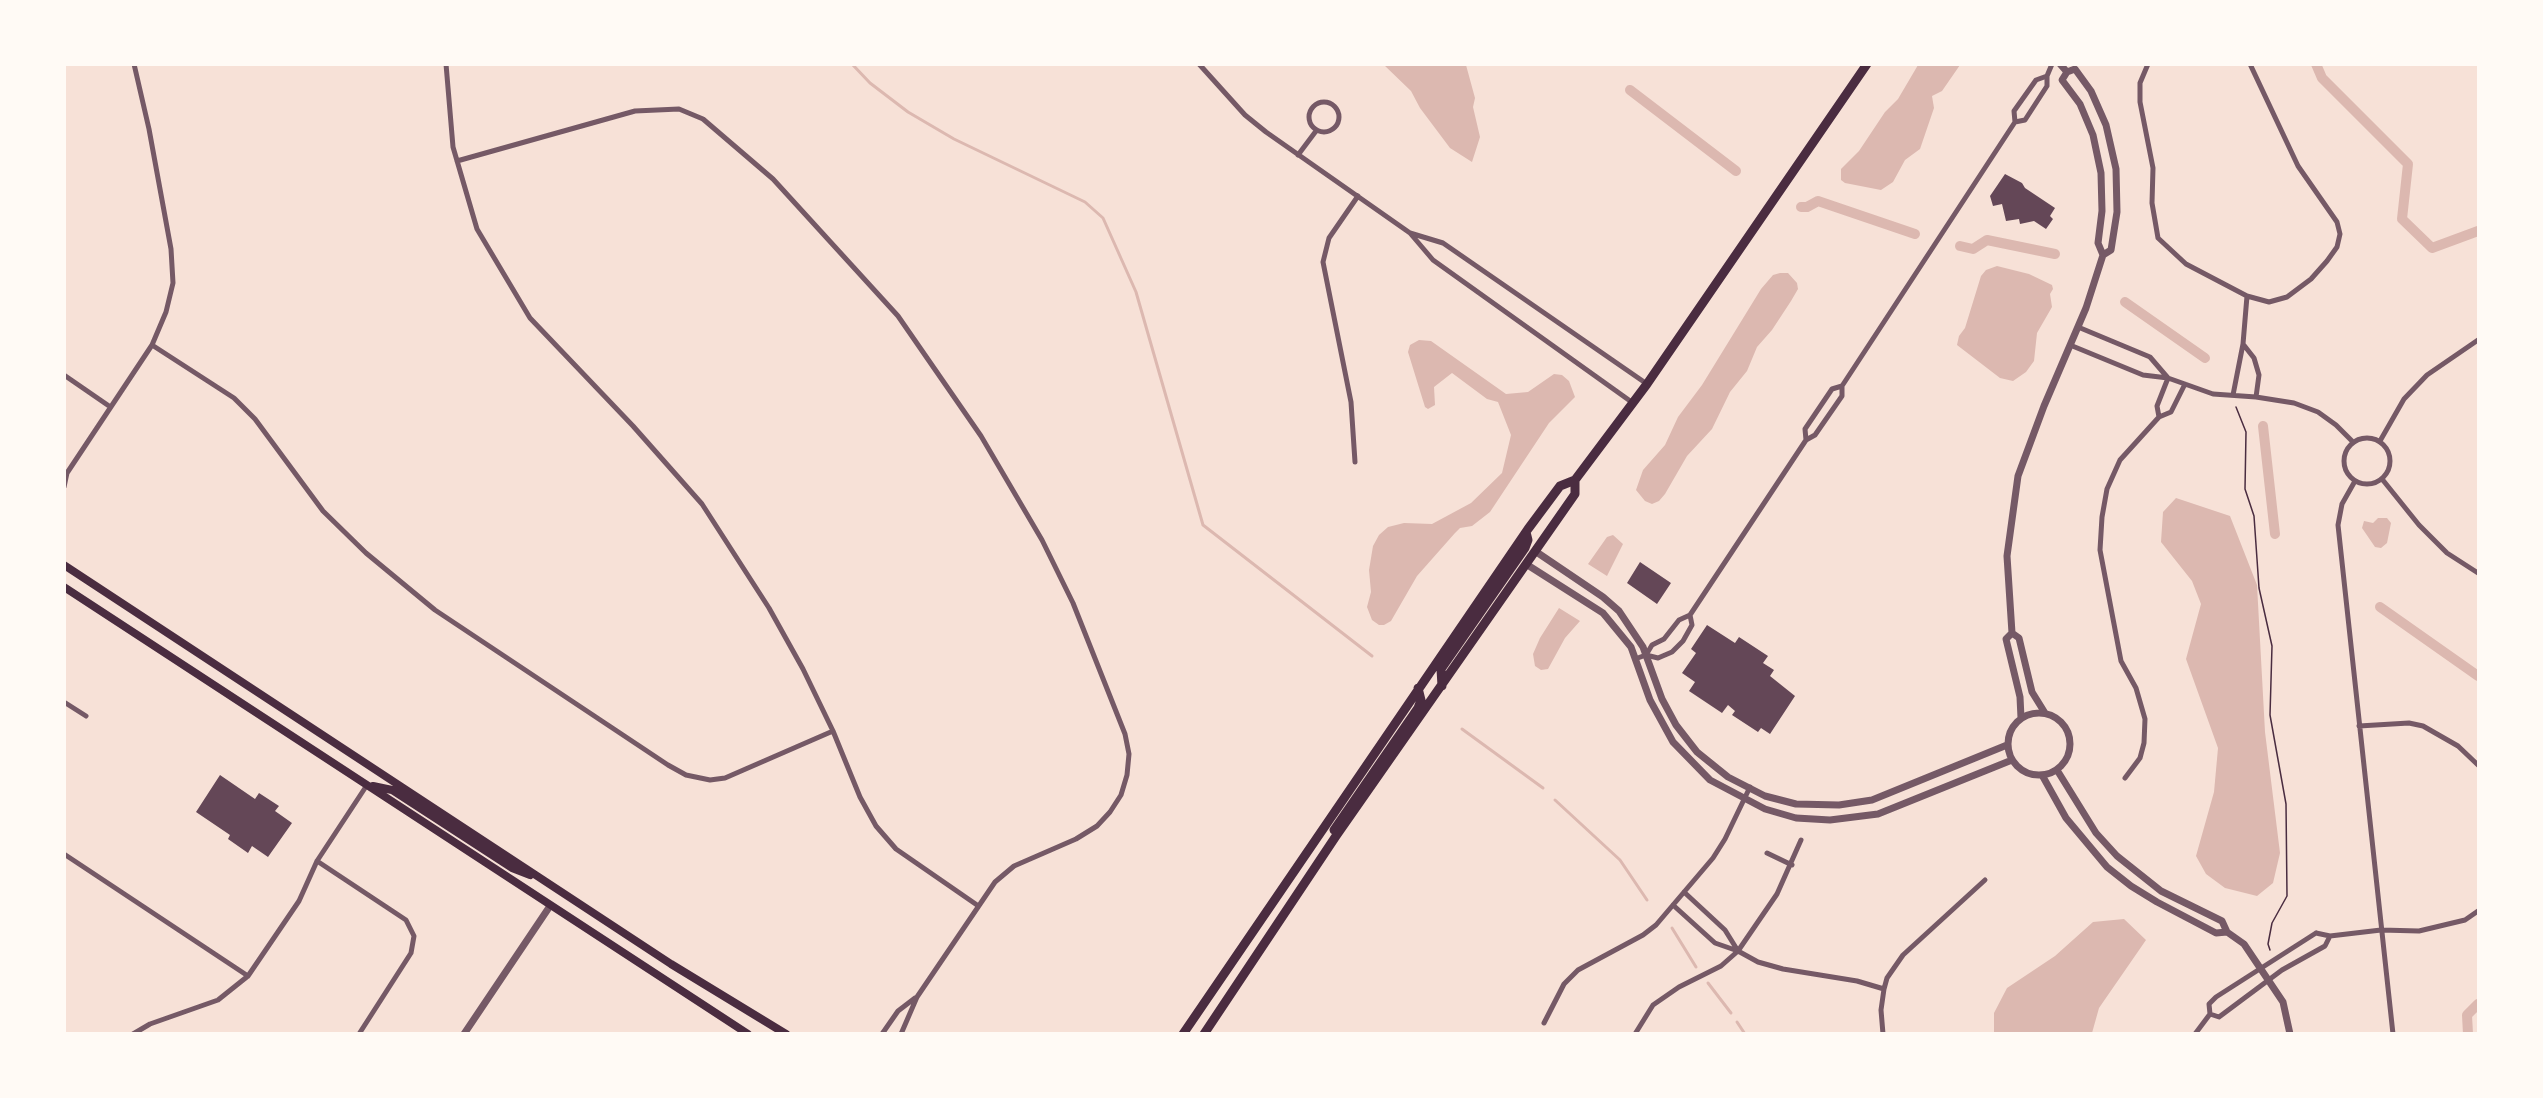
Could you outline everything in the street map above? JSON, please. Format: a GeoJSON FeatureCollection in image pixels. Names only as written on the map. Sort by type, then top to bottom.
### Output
{"type":"FeatureCollection","features":[{"type":"Feature","properties":{"kind":"highway"},"geometry":{"type":"LineString","coordinates":[[1183,1034],[1526,532],[1560,486],[1575,480],[1647,384],[1867,64]]}},
{"type":"Feature","properties":{"kind":"highway"},"geometry":{"type":"LineString","coordinates":[[1203,1034],[1330,846],[1575,494],[1575,480]]}},
{"type":"Feature","properties":{"kind":"highway"},"geometry":{"type":"LineString","coordinates":[[1442,686],[1441,669],[1525,548],[1528,540],[1526,532]]}},
{"type":"Feature","properties":{"kind":"highway"},"geometry":{"type":"LineString","coordinates":[[1330,846],[1330,837],[1343,816],[1418,708],[1421,694],[1418,688]]}},
{"type":"Feature","properties":{"kind":"main road"},"geometry":{"type":"LineString","coordinates":[[64,565],[671,964],[786,1034]]}},
{"type":"Feature","properties":{"kind":"main road"},"geometry":{"type":"LineString","coordinates":[[64,587],[748,1034]]}},
{"type":"Feature","properties":{"kind":"main road"},"geometry":{"type":"LineString","coordinates":[[367,785],[392,790],[512,868],[547,882]]}},
{"type":"Feature","properties":{"kind":"street"},"geometry":{"type":"LineString","coordinates":[[64,487],[66,474],[109,405],[152,345],[166,312],[173,283],[171,249],[134,64]]}},
{"type":"Feature","properties":{"kind":"street"},"geometry":{"type":"LineString","coordinates":[[446,64],[453,147],[477,229],[530,318],[633,426],[702,504],[769,608],[833,731],[860,797],[876,826],[897,849],[915,864],[978,905]]}},
{"type":"Feature","properties":{"kind":"street"},"geometry":{"type":"LineString","coordinates":[[1199,64],[1245,115],[1298,155],[1410,232],[1433,260],[1633,403]]}},
{"type":"Feature","properties":{"kind":"street"},"geometry":{"type":"LineString","coordinates":[[2015,122],[2025,120],[2048,86],[2047,76],[2052,64]]}},
{"type":"Feature","properties":{"kind":"street"},"geometry":{"type":"LineString","coordinates":[[2060,64],[2067,72]]}},
{"type":"Feature","properties":{"kind":"street"},"geometry":{"type":"LineString","coordinates":[[2148,64],[2140,83],[2140,102],[2153,168],[2152,203],[2158,238],[2186,264],[2247,296],[2269,302],[2287,297],[2311,279],[2337,247],[2340,234],[2337,222],[2298,166],[2250,64]]}},
{"type":"Feature","properties":{"kind":"street"},"geometry":{"type":"LineString","coordinates":[[2021,718],[2020,697],[2006,639],[2012,633],[2007,556],[2019,476],[2078,327],[2103,255],[2110,250],[2117,212],[2116,169],[2106,124],[2091,90],[2075,69],[2067,72],[2062,80],[2080,104],[2093,135],[2101,173],[2102,211],[2098,243],[2103,255]]}},
{"type":"Feature","properties":{"kind":"street"},"geometry":{"type":"LineString","coordinates":[[1646,655],[1653,645],[1664,639],[1679,620],[1690,615],[1806,440],[1815,435],[1842,396],[1842,386],[2015,122],[2014,111],[2036,80],[2047,76]]}},
{"type":"Feature","properties":{"kind":"street"},"geometry":{"type":"LineString","coordinates":[[1318,103],[1332,104],[1338,112],[1339,123],[1332,131],[1316,131],[1308,119],[1310,110],[1318,103]]}},
{"type":"Feature","properties":{"kind":"street"},"geometry":{"type":"LineString","coordinates":[[457,161],[635,111],[679,109],[703,119],[773,179],[898,316],[1008,479],[1047,551],[1101,668],[1125,734],[1129,754],[1127,775],[1121,795],[1096,826],[1076,839],[1014,866],[994,882],[917,997],[901,1034]]}},
{"type":"Feature","properties":{"kind":"street"},"geometry":{"type":"LineString","coordinates":[[1298,155],[1316,131]]}},
{"type":"Feature","properties":{"kind":"street"},"geometry":{"type":"LineString","coordinates":[[1355,462],[1351,402],[1323,262],[1329,238],[1358,196]]}},
{"type":"Feature","properties":{"kind":"street"},"geometry":{"type":"LineString","coordinates":[[1410,232],[1443,243],[1647,384]]}},
{"type":"Feature","properties":{"kind":"street"},"geometry":{"type":"LineString","coordinates":[[2233,395],[2243,344],[2247,296]]}},
{"type":"Feature","properties":{"kind":"street"},"geometry":{"type":"LineString","coordinates":[[2078,327],[2150,357],[2168,378]]}},
{"type":"Feature","properties":{"kind":"street"},"geometry":{"type":"LineString","coordinates":[[2380,441],[2404,399],[2427,375],[2478,340]]}},
{"type":"Feature","properties":{"kind":"street"},"geometry":{"type":"LineString","coordinates":[[2243,344],[2254,358],[2259,375],[2256,397]]}},
{"type":"Feature","properties":{"kind":"street"},"geometry":{"type":"LineString","coordinates":[[152,345],[234,398],[255,419],[323,511],[366,553],[435,610],[668,765],[686,775],[710,780],[725,778],[833,731]]}},
{"type":"Feature","properties":{"kind":"street"},"geometry":{"type":"LineString","coordinates":[[2070,345],[2143,375],[2168,378],[2213,394],[2294,403],[2318,412],[2336,425],[2353,442]]}},
{"type":"Feature","properties":{"kind":"street"},"geometry":{"type":"LineString","coordinates":[[64,375],[109,405]]}},
{"type":"Feature","properties":{"kind":"street"},"geometry":{"type":"LineString","coordinates":[[2159,417],[2157,406],[2168,378]]}},
{"type":"Feature","properties":{"kind":"street"},"geometry":{"type":"LineString","coordinates":[[2125,778],[2140,758],[2144,743],[2145,719],[2136,688],[2121,661],[2100,550],[2102,517],[2107,489],[2120,460],[2159,417],[2171,412],[2186,384]]}},
{"type":"Feature","properties":{"kind":"street"},"geometry":{"type":"LineString","coordinates":[[1806,440],[1805,429],[1832,389],[1842,386]]}},
{"type":"Feature","properties":{"kind":"street"},"geometry":{"type":"LineString","coordinates":[[2366,437],[2380,441],[2389,452],[2390,467],[2382,479],[2369,484],[2355,481],[2345,469],[2344,462],[2348,447],[2353,442],[2366,437]]}},
{"type":"Feature","properties":{"kind":"street"},"geometry":{"type":"LineString","coordinates":[[2382,479],[2419,525],[2447,553],[2478,573]]}},
{"type":"Feature","properties":{"kind":"street"},"geometry":{"type":"LineString","coordinates":[[2355,481],[2342,504],[2338,525],[2393,1034]]}},
{"type":"Feature","properties":{"kind":"street"},"geometry":{"type":"LineString","coordinates":[[1535,551],[1603,597],[1619,611],[1634,631],[1646,655],[1662,699],[1676,725],[1697,752],[1728,777],[1765,796],[1797,804],[1839,805],[1872,800],[2007,745]]}},
{"type":"Feature","properties":{"kind":"street"},"geometry":{"type":"LineString","coordinates":[[1526,564],[1603,614],[1631,648],[1650,700],[1673,742],[1710,780],[1744,800],[1796,818],[1830,820],[1878,814],[2012,760]]}},
{"type":"Feature","properties":{"kind":"street"},"geometry":{"type":"LineString","coordinates":[[1635,659],[1646,655],[1658,658],[1672,652],[1683,641],[1692,625],[1690,615]]}},
{"type":"Feature","properties":{"kind":"street"},"geometry":{"type":"LineString","coordinates":[[2012,633],[2019,638],[2032,693],[2045,713]]}},
{"type":"Feature","properties":{"kind":"street"},"geometry":{"type":"LineString","coordinates":[[64,702],[86,716]]}},
{"type":"Feature","properties":{"kind":"street"},"geometry":{"type":"LineString","coordinates":[[2030,713],[2045,713],[2058,719],[2069,735],[2069,754],[2057,770],[2042,776],[2025,772],[2012,760],[2007,745],[2008,735],[2021,718],[2030,713]]}},
{"type":"Feature","properties":{"kind":"street"},"geometry":{"type":"LineString","coordinates":[[2360,726],[2409,723],[2422,726],[2458,746],[2478,765]]}},
{"type":"Feature","properties":{"kind":"street"},"geometry":{"type":"LineString","coordinates":[[2057,770],[2096,833],[2117,856],[2161,891],[2223,921],[2227,932],[2244,944],[2261,966],[2283,1002],[2290,1034]]}},
{"type":"Feature","properties":{"kind":"street"},"geometry":{"type":"LineString","coordinates":[[2042,776],[2066,818],[2107,867],[2131,886],[2157,902],[2216,933],[2227,932]]}},
{"type":"Feature","properties":{"kind":"street"},"geometry":{"type":"LineString","coordinates":[[132,1034],[171,1016],[218,1000],[248,976],[299,901],[317,861],[367,785]]}},
{"type":"Feature","properties":{"kind":"street"},"geometry":{"type":"LineString","coordinates":[[1544,1023],[1564,984],[1578,970],[1643,935],[1673,905],[1725,839],[1750,788]]}},
{"type":"Feature","properties":{"kind":"street"},"geometry":{"type":"LineString","coordinates":[[1635,1034],[1653,1005],[1679,987],[1721,966],[1738,951],[1777,894],[1792,865],[1801,840]]}},
{"type":"Feature","properties":{"kind":"street"},"geometry":{"type":"LineString","coordinates":[[1767,853],[1792,865]]}},
{"type":"Feature","properties":{"kind":"street"},"geometry":{"type":"LineString","coordinates":[[64,854],[248,976]]}},
{"type":"Feature","properties":{"kind":"street"},"geometry":{"type":"LineString","coordinates":[[317,861],[406,920],[414,936],[411,953],[359,1034]]}},
{"type":"Feature","properties":{"kind":"street"},"geometry":{"type":"LineString","coordinates":[[1883,1034],[1881,1010],[1887,978],[1903,954],[1985,880]]}},
{"type":"Feature","properties":{"kind":"street"},"geometry":{"type":"LineString","coordinates":[[1684,892],[1725,930],[1738,951]]}},
{"type":"Feature","properties":{"kind":"street"},"geometry":{"type":"LineString","coordinates":[[1673,905],[1715,943],[1738,951],[1758,962],[1783,969],[1857,981],[1884,989]]}},
{"type":"Feature","properties":{"kind":"street"},"geometry":{"type":"LineString","coordinates":[[464,1034],[550,906]]}},
{"type":"Feature","properties":{"kind":"street"},"geometry":{"type":"LineString","coordinates":[[2195,1034],[2210,1014],[2209,1004],[2216,997],[2261,966],[2316,933],[2330,936],[2381,930],[2419,931],[2465,920],[2478,910]]}},
{"type":"Feature","properties":{"kind":"street"},"geometry":{"type":"LineString","coordinates":[[2210,1014],[2219,1017],[2269,979],[2325,946],[2330,936]]}},
{"type":"Feature","properties":{"kind":"street"},"geometry":{"type":"LineString","coordinates":[[882,1034],[898,1011],[917,997]]}},
{"type":"Feature","properties":{"kind":"path"},"geometry":{"type":"LineString","coordinates":[[2236,407],[2246,432],[2246,489],[2254,516],[2259,588],[2272,646],[2270,715],[2286,804],[2287,896],[2272,923],[2268,944],[2270,950]]}},
{"type":"Feature","properties":{"kind":"shaded area"},"geometry":{"type":"Polygon","coordinates":[[[1384,65],[1466,65],[1475,98],[1473,107],[1480,137],[1472,162],[1450,148],[1420,108],[1411,91],[1384,65]]]}},
{"type":"Feature","properties":{"kind":"shaded area"},"geometry":{"type":"Polygon","coordinates":[[[1918,65],[1960,65],[1942,91],[1932,96],[1934,108],[1920,149],[1905,160],[1893,182],[1881,190],[1845,183],[1841,180],[1841,169],[1859,151],[1885,112],[1898,99],[1918,65]]]}},
{"type":"Feature","properties":{"kind":"shaded area"},"geometry":{"type":"Polygon","coordinates":[[[1997,266],[2029,274],[2052,285],[2053,289],[2050,294],[2052,307],[2037,333],[2034,361],[2026,372],[2013,381],[2000,378],[1957,345],[1959,336],[1965,328],[1981,276],[1986,270],[1997,266]]]}},
{"type":"Feature","properties":{"kind":"shaded area"},"geometry":{"type":"Polygon","coordinates":[[[1788,273],[1797,283],[1798,289],[1791,301],[1772,330],[1757,347],[1747,371],[1730,392],[1712,429],[1687,456],[1665,494],[1659,501],[1652,504],[1645,501],[1636,490],[1643,470],[1665,445],[1678,417],[1702,385],[1761,289],[1773,275],[1788,273]]]}},
{"type":"Feature","properties":{"kind":"shaded area"},"geometry":{"type":"Polygon","coordinates":[[[1419,340],[1431,341],[1506,394],[1528,392],[1554,374],[1562,375],[1569,381],[1575,397],[1549,423],[1490,512],[1472,526],[1460,528],[1455,533],[1417,576],[1391,621],[1379,625],[1372,620],[1367,607],[1371,592],[1369,570],[1373,546],[1379,535],[1388,527],[1404,523],[1432,524],[1471,503],[1502,473],[1511,435],[1498,402],[1487,399],[1452,373],[1434,387],[1435,405],[1428,409],[1425,407],[1408,352],[1410,345],[1419,340]]]}},
{"type":"Feature","properties":{"kind":"shaded area"},"geometry":{"type":"Polygon","coordinates":[[[2176,498],[2230,516],[2257,585],[2265,732],[2280,853],[2273,883],[2257,896],[2225,888],[2206,874],[2196,856],[2214,792],[2218,748],[2186,659],[2201,604],[2192,581],[2161,542],[2163,512],[2176,498]]]}},
{"type":"Feature","properties":{"kind":"shaded area"},"geometry":{"type":"Polygon","coordinates":[[[2378,518],[2387,518],[2391,523],[2387,543],[2381,548],[2375,547],[2362,528],[2364,521],[2373,523],[2378,518]]]}},
{"type":"Feature","properties":{"kind":"shaded area"},"geometry":{"type":"Polygon","coordinates":[[[1613,535],[1623,544],[1607,576],[1588,564],[1607,537],[1613,535]]]}},
{"type":"Feature","properties":{"kind":"shaded area"},"geometry":{"type":"Polygon","coordinates":[[[1559,608],[1580,621],[1565,638],[1548,669],[1541,670],[1535,666],[1533,654],[1559,608]]]}},
{"type":"Feature","properties":{"kind":"shaded area"},"geometry":{"type":"Polygon","coordinates":[[[2124,919],[2146,940],[2099,1008],[2092,1033],[1994,1033],[1994,1013],[2007,988],[2055,956],[2093,922],[2124,919]]]}},
{"type":"Feature","properties":{"kind":"building"},"geometry":{"type":"Polygon","coordinates":[[[2005,174],[2022,183],[2025,188],[2055,208],[2050,216],[2053,219],[2046,229],[2034,221],[2020,224],[2019,219],[2006,221],[2002,204],[1993,206],[1990,196],[2005,174]]]}},
{"type":"Feature","properties":{"kind":"building"},"geometry":{"type":"Polygon","coordinates":[[[1640,562],[1671,583],[1657,604],[1627,583],[1640,562]]]}},
{"type":"Feature","properties":{"kind":"building"},"geometry":{"type":"Polygon","coordinates":[[[1707,625],[1735,643],[1739,637],[1768,656],[1763,663],[1774,670],[1770,676],[1795,696],[1770,734],[1761,728],[1758,732],[1732,715],[1735,711],[1728,705],[1722,713],[1689,691],[1695,682],[1682,673],[1696,653],[1691,649],[1707,625]]]}},
{"type":"Feature","properties":{"kind":"building"},"geometry":{"type":"Polygon","coordinates":[[[220,775],[255,799],[259,793],[279,806],[275,811],[292,823],[268,857],[252,846],[248,853],[228,839],[230,835],[196,812],[220,775]]]}},
{"type":"Feature","properties":{"kind":"waterway"},"geometry":{"type":"LineString","coordinates":[[852,64],[870,83],[908,112],[954,139],[1085,202],[1103,218],[1136,292],[1203,525],[1372,656]]}},
{"type":"Feature","properties":{"kind":"waterway"},"geometry":{"type":"LineString","coordinates":[[2316,64],[2322,78],[2408,164],[2402,219],[2432,248],[2478,231]]}},
{"type":"Feature","properties":{"kind":"waterway"},"geometry":{"type":"LineString","coordinates":[[1630,90],[1736,171]]}},
{"type":"Feature","properties":{"kind":"waterway"},"geometry":{"type":"LineString","coordinates":[[1801,207],[1807,207],[1818,201],[1915,234]]}},
{"type":"Feature","properties":{"kind":"waterway"},"geometry":{"type":"LineString","coordinates":[[1960,246],[1973,249],[1987,240],[2055,254]]}},
{"type":"Feature","properties":{"kind":"waterway"},"geometry":{"type":"LineString","coordinates":[[2125,302],[2205,358]]}},
{"type":"Feature","properties":{"kind":"waterway"},"geometry":{"type":"LineString","coordinates":[[2263,426],[2275,534]]}},
{"type":"Feature","properties":{"kind":"waterway"},"geometry":{"type":"LineString","coordinates":[[2380,607],[2478,676]]}},
{"type":"Feature","properties":{"kind":"waterway"},"geometry":{"type":"LineString","coordinates":[[1462,729],[1543,788]]}},
{"type":"Feature","properties":{"kind":"waterway"},"geometry":{"type":"LineString","coordinates":[[1555,800],[1620,860],[1647,900]]}},
{"type":"Feature","properties":{"kind":"waterway"},"geometry":{"type":"LineString","coordinates":[[1672,928],[1696,967]]}},
{"type":"Feature","properties":{"kind":"waterway"},"geometry":{"type":"LineString","coordinates":[[1708,983],[1731,1013]]}},
{"type":"Feature","properties":{"kind":"waterway"},"geometry":{"type":"LineString","coordinates":[[2468,1034],[2467,1015],[2478,1004]]}},
{"type":"Feature","properties":{"kind":"waterway"},"geometry":{"type":"LineString","coordinates":[[1737,1022],[1745,1034]]}}]}
